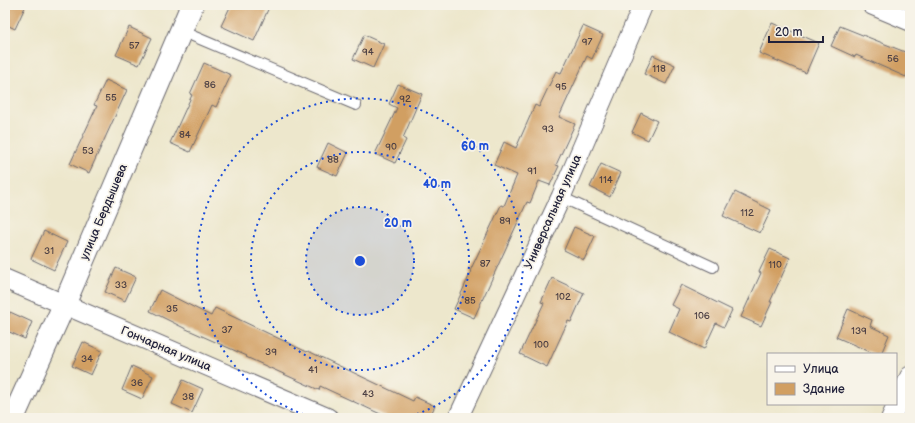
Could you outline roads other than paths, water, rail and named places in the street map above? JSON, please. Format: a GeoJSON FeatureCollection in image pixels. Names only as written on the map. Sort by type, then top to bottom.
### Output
{"type":"FeatureCollection","features":[{"type":"Feature","properties":{"kind":"street","name":"улица Бердышева"},"geometry":{"type":"LineString","coordinates":[[13,418],[64,305],[192,5]]}},
{"type":"Feature","properties":{"kind":"street","name":"Универсальная улица"},"geometry":{"type":"LineString","coordinates":[[458,418],[561,197],[643,5]]}},
{"type":"Feature","properties":{"kind":"street"},"geometry":{"type":"LineString","coordinates":[[872,5],[910,22]]}},
{"type":"Feature","properties":{"kind":"street","name":"Гончарная улица"},"geometry":{"type":"LineString","coordinates":[[5,278],[64,305],[328,418]]}},
{"type":"Feature","properties":{"kind":"street"},"geometry":{"type":"LineString","coordinates":[[897,405],[910,376]]}},
{"type":"Feature","properties":{"kind":"street"},"geometry":{"type":"LineString","coordinates":[[891,418],[897,405]]}},
{"type":"Feature","properties":{"kind":"lane"},"geometry":{"type":"LineString","coordinates":[[181,31],[356,105]]}},
{"type":"Feature","properties":{"kind":"lane"},"geometry":{"type":"LineString","coordinates":[[561,197],[713,266]]}}]}
